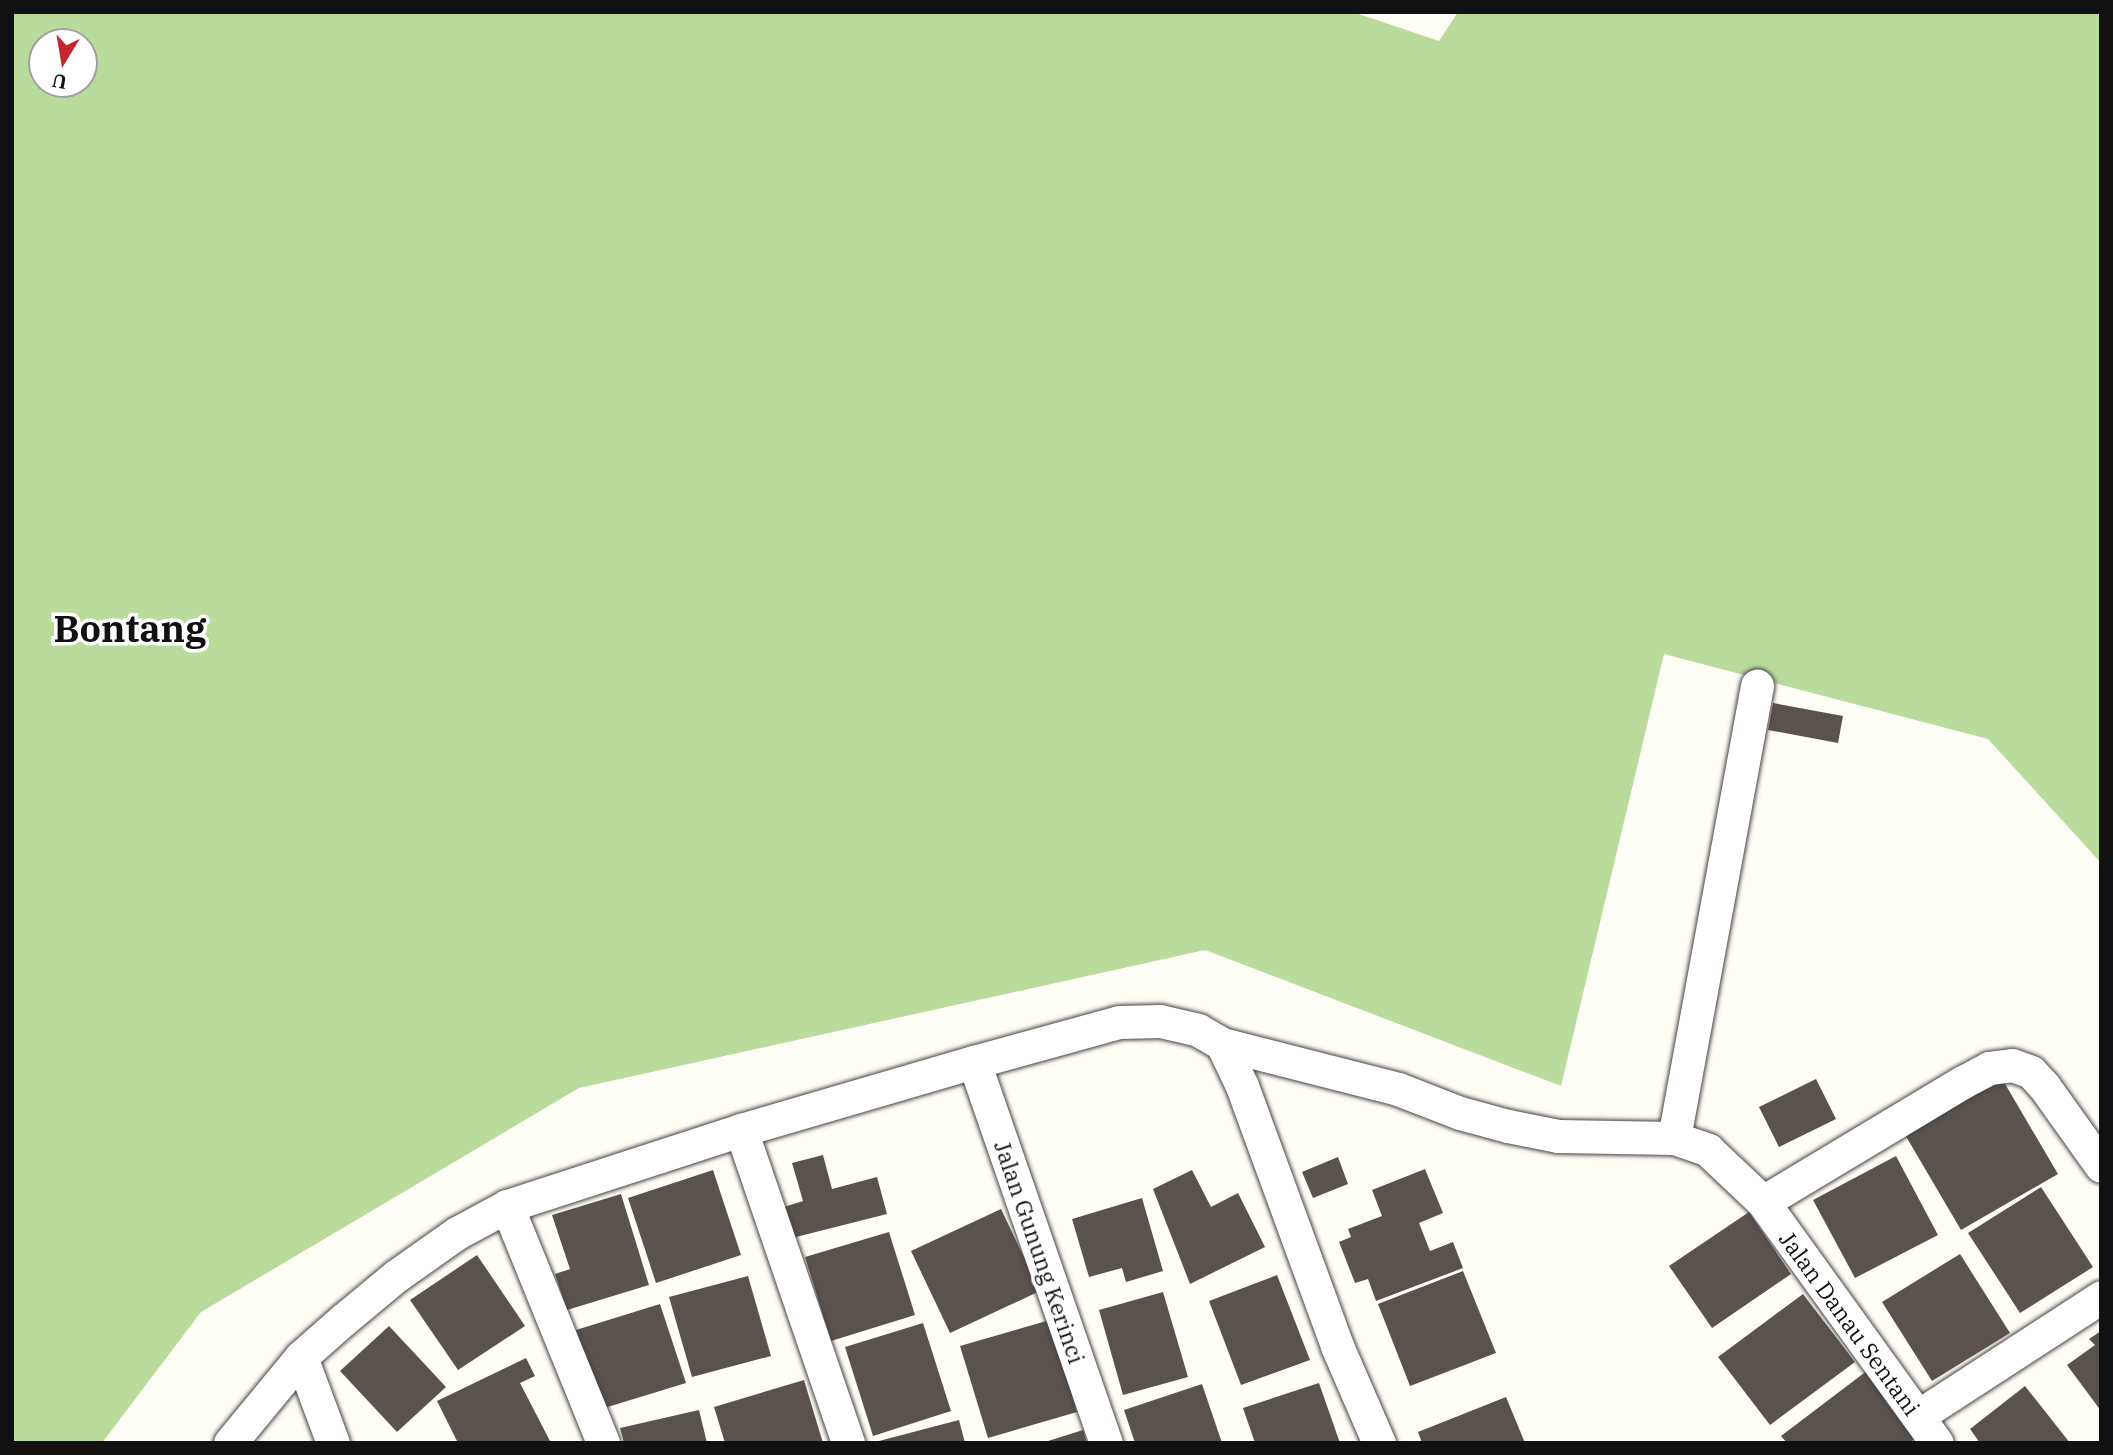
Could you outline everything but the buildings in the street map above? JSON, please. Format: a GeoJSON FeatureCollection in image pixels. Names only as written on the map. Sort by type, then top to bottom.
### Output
{"type":"FeatureCollection","features":[{"type":"Feature","properties":{"kind":"street"},"geometry":{"type":"LineString","coordinates":[[1674,1138],[1757,686]]}},
{"type":"Feature","properties":{"kind":"street","name":"Jalan Danau Sentani"},"geometry":{"type":"LineString","coordinates":[[230,1443],[301,1357],[396,1276],[457,1233],[507,1206],[741,1130],[974,1062],[1119,1022],[1160,1021],[1198,1030],[1222,1044],[1398,1089],[1508,1126],[1558,1136],[1674,1138],[1708,1150],[1763,1202],[1937,1443]]}},
{"type":"Feature","properties":{"kind":"street"},"geometry":{"type":"LineString","coordinates":[[1222,1044],[1242,1086],[1337,1346],[1379,1443]]}},
{"type":"Feature","properties":{"kind":"street","name":"Jalan Gunung Kerinci"},"geometry":{"type":"LineString","coordinates":[[974,1062],[1106,1443]]}},
{"type":"Feature","properties":{"kind":"street"},"geometry":{"type":"LineString","coordinates":[[1763,1202],[1963,1082],[1989,1068],[2012,1065],[2031,1072],[2044,1086],[2101,1166]]}},
{"type":"Feature","properties":{"kind":"street"},"geometry":{"type":"LineString","coordinates":[[741,1130],[848,1443]]}},
{"type":"Feature","properties":{"kind":"street"},"geometry":{"type":"LineString","coordinates":[[507,1206],[603,1443]]}},
{"type":"Feature","properties":{"kind":"street"},"geometry":{"type":"LineString","coordinates":[[1918,1416],[2101,1297]]}},
{"type":"Feature","properties":{"kind":"street"},"geometry":{"type":"LineString","coordinates":[[301,1357],[333,1443]]}},
{"type":"Feature","properties":{"kind":"green space"},"geometry":{"type":"Polygon","coordinates":[[[12,12],[1353,12],[1439,41],[1458,12],[2101,12],[2101,863],[1988,739],[1664,654],[1561,1086],[1205,950],[579,1088],[201,1312],[102,1443],[12,1443],[12,12]]]}},
{"type":"Feature","properties":{"kind":"district","name":"Bontang"},"geometry":{"type":"Point","coordinates":[130,628]}}]}
